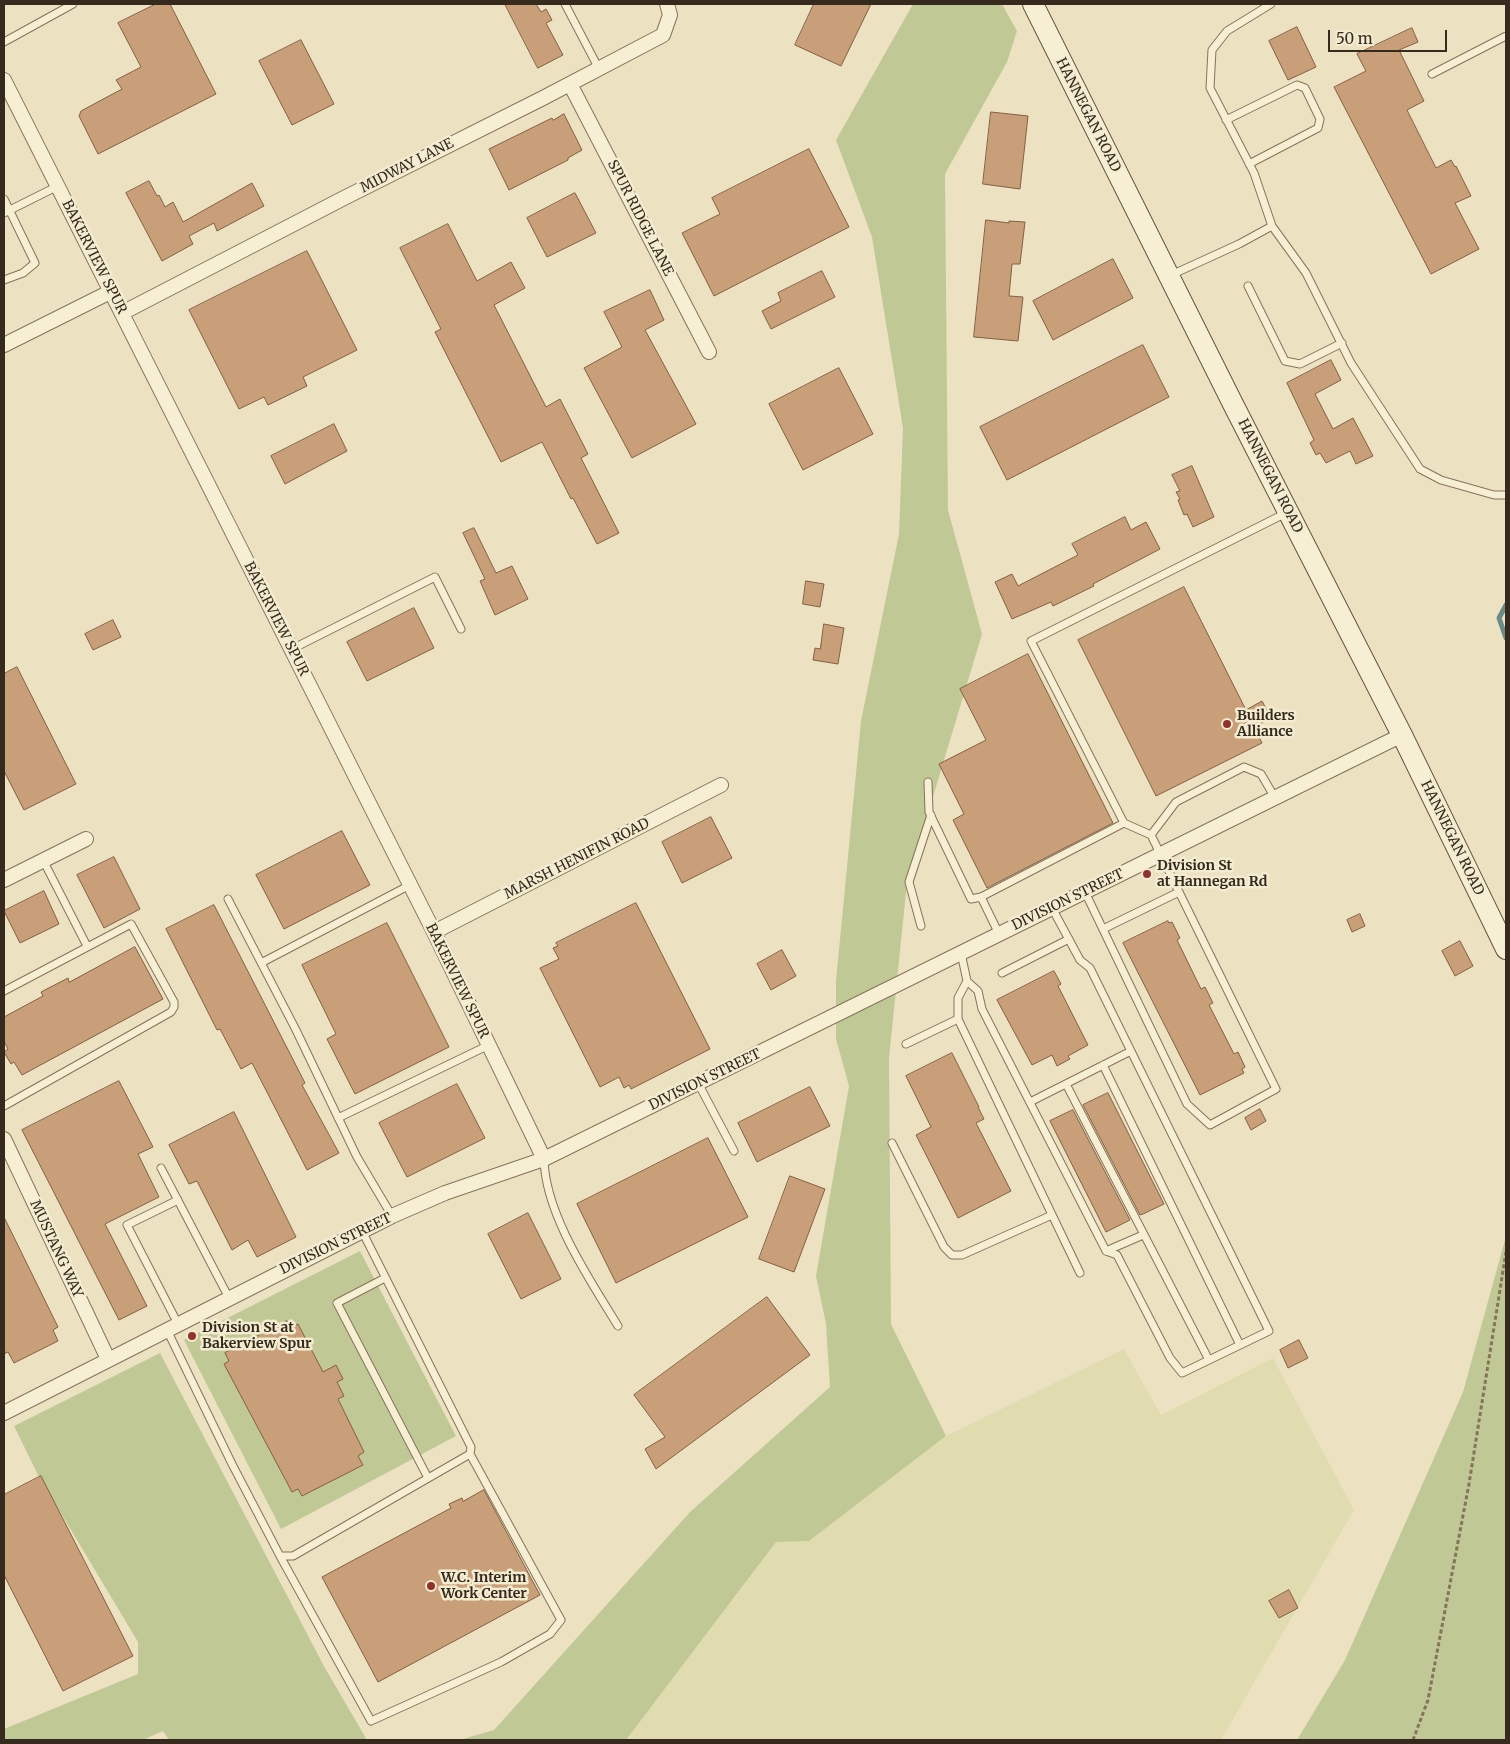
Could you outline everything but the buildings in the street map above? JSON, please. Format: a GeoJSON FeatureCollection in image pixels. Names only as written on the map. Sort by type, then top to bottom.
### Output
{"type":"FeatureCollection","features":[{"type":"Feature","properties":{"kind":"main road","name":"HANNEGAN ROAD"},"geometry":{"type":"LineString","coordinates":[[1033,4],[1402,735],[1506,950]]}},
{"type":"Feature","properties":{"kind":"street","name":"MIDWAY LANE"},"geometry":{"type":"LineString","coordinates":[[122,313],[663,35],[670,15],[667,4]]}},
{"type":"Feature","properties":{"kind":"street","name":"BAKERVIEW SPUR"},"geometry":{"type":"LineString","coordinates":[[4,80],[434,932],[544,1159]]}},
{"type":"Feature","properties":{"kind":"street","name":"SPUR RIDGE LANE"},"geometry":{"type":"LineString","coordinates":[[570,84],[709,352]]}},
{"type":"Feature","properties":{"kind":"street"},"geometry":{"type":"LineString","coordinates":[[4,345],[112,292]]}},
{"type":"Feature","properties":{"kind":"street","name":"DIVISION STREET"},"geometry":{"type":"LineString","coordinates":[[4,1412],[392,1216],[445,1193],[544,1159],[1402,735]]}},
{"type":"Feature","properties":{"kind":"street","name":"MARSH HENIFIN ROAD"},"geometry":{"type":"LineString","coordinates":[[434,932],[721,786]]}},
{"type":"Feature","properties":{"kind":"street"},"geometry":{"type":"LineString","coordinates":[[4,880],[86,839]]}},
{"type":"Feature","properties":{"kind":"street","name":"MUSTANG WAY"},"geometry":{"type":"LineString","coordinates":[[4,1139],[108,1360]]}},
{"type":"Feature","properties":{"kind":"lane"},"geometry":{"type":"LineString","coordinates":[[4,42],[73,4]]}},
{"type":"Feature","properties":{"kind":"lane"},"geometry":{"type":"LineString","coordinates":[[565,4],[599,69]]}},
{"type":"Feature","properties":{"kind":"lane"},"geometry":{"type":"LineString","coordinates":[[1271,4],[1227,31],[1212,50],[1210,88],[1254,173],[1272,226],[1306,274],[1352,362],[1420,469],[1450,482],[1494,495],[1506,495]]}},
{"type":"Feature","properties":{"kind":"lane"},"geometry":{"type":"LineString","coordinates":[[1432,74],[1506,36]]}},
{"type":"Feature","properties":{"kind":"lane"},"geometry":{"type":"LineString","coordinates":[[1226,120],[1297,84],[1305,88],[1320,119],[1318,128],[1249,164]]}},
{"type":"Feature","properties":{"kind":"lane"},"geometry":{"type":"LineString","coordinates":[[7,212],[58,186]]}},
{"type":"Feature","properties":{"kind":"lane"},"geometry":{"type":"LineString","coordinates":[[4,199],[7,212],[35,263],[23,273],[4,280]]}},
{"type":"Feature","properties":{"kind":"lane"},"geometry":{"type":"LineString","coordinates":[[1169,276],[1272,226]]}},
{"type":"Feature","properties":{"kind":"lane"},"geometry":{"type":"LineString","coordinates":[[1248,286],[1286,361],[1300,364],[1342,343]]}},
{"type":"Feature","properties":{"kind":"lane"},"geometry":{"type":"LineString","coordinates":[[1085,892],[1187,1104],[1210,1125],[1276,1089],[1151,835],[1124,823],[1032,641],[1288,512]]}},
{"type":"Feature","properties":{"kind":"lane"},"geometry":{"type":"LineString","coordinates":[[292,649],[435,577],[461,629]]}},
{"type":"Feature","properties":{"kind":"lane"},"geometry":{"type":"LineString","coordinates":[[1151,835],[1176,802],[1244,767],[1261,774],[1275,798]]}},
{"type":"Feature","properties":{"kind":"lane"},"geometry":{"type":"LineString","coordinates":[[928,782],[931,815],[971,899],[981,897],[1124,823]]}},
{"type":"Feature","properties":{"kind":"lane"},"geometry":{"type":"LineString","coordinates":[[921,926],[909,882],[931,815]]}},
{"type":"Feature","properties":{"kind":"lane"},"geometry":{"type":"LineString","coordinates":[[43,860],[87,946]]}},
{"type":"Feature","properties":{"kind":"lane"},"geometry":{"type":"LineString","coordinates":[[261,962],[410,885]]}},
{"type":"Feature","properties":{"kind":"lane"},"geometry":{"type":"LineString","coordinates":[[1103,929],[1179,892]]}},
{"type":"Feature","properties":{"kind":"lane"},"geometry":{"type":"LineString","coordinates":[[981,897],[999,934]]}},
{"type":"Feature","properties":{"kind":"lane"},"geometry":{"type":"LineString","coordinates":[[228,899],[296,1030],[357,1158],[392,1216]]}},
{"type":"Feature","properties":{"kind":"lane"},"geometry":{"type":"LineString","coordinates":[[960,953],[967,981],[978,992],[982,1009],[1106,1251],[1117,1256],[1170,1358],[1182,1373],[1269,1332],[1090,968],[1080,960],[1052,908]]}},
{"type":"Feature","properties":{"kind":"lane"},"geometry":{"type":"LineString","coordinates":[[4,990],[131,924],[174,1002],[171,1012],[4,1106]]}},
{"type":"Feature","properties":{"kind":"lane"},"geometry":{"type":"LineString","coordinates":[[1002,973],[1068,939]]}},
{"type":"Feature","properties":{"kind":"lane"},"geometry":{"type":"LineString","coordinates":[[967,981],[958,998],[958,1018],[1080,1273]]}},
{"type":"Feature","properties":{"kind":"lane"},"geometry":{"type":"LineString","coordinates":[[906,1044],[958,1018]]}},
{"type":"Feature","properties":{"kind":"lane"},"geometry":{"type":"LineString","coordinates":[[338,1118],[489,1045]]}},
{"type":"Feature","properties":{"kind":"lane"},"geometry":{"type":"LineString","coordinates":[[1030,1102],[1131,1051]]}},
{"type":"Feature","properties":{"kind":"lane"},"geometry":{"type":"LineString","coordinates":[[1103,1065],[1240,1345]]}},
{"type":"Feature","properties":{"kind":"lane"},"geometry":{"type":"LineString","coordinates":[[698,1083],[734,1151]]}},
{"type":"Feature","properties":{"kind":"lane"},"geometry":{"type":"LineString","coordinates":[[1066,1084],[1209,1360]]}},
{"type":"Feature","properties":{"kind":"lane"},"geometry":{"type":"LineString","coordinates":[[892,1143],[944,1247],[952,1255],[962,1256],[1052,1215]]}},
{"type":"Feature","properties":{"kind":"lane"},"geometry":{"type":"LineString","coordinates":[[544,1159],[544,1175],[562,1228],[618,1326]]}},
{"type":"Feature","properties":{"kind":"lane"},"geometry":{"type":"LineString","coordinates":[[161,1168],[229,1298]]}},
{"type":"Feature","properties":{"kind":"lane"},"geometry":{"type":"LineString","coordinates":[[178,1200],[128,1225],[232,1464],[280,1556],[371,1721],[501,1662],[550,1634],[561,1620],[470,1454],[471,1446],[362,1231]]}},
{"type":"Feature","properties":{"kind":"lane"},"geometry":{"type":"LineString","coordinates":[[1106,1251],[1143,1235]]}},
{"type":"Feature","properties":{"kind":"lane"},"geometry":{"type":"LineString","coordinates":[[385,1278],[337,1303],[428,1478]]}},
{"type":"Feature","properties":{"kind":"lane"},"geometry":{"type":"LineString","coordinates":[[280,1556],[293,1556],[470,1454]]}},
{"type":"Feature","properties":{"kind":"path"},"geometry":{"type":"LineString","coordinates":[[1413,1740],[1428,1700],[1469,1484],[1506,1252]]}},
{"type":"Feature","properties":{"kind":"shaded area"},"geometry":{"type":"Polygon","coordinates":[[[1124,1349],[1161,1415],[1273,1358],[1354,1510],[1221,1740],[626,1740],[776,1542],[809,1541],[946,1436],[1124,1349]]]}},
{"type":"Feature","properties":{"kind":"green space"},"geometry":{"type":"Polygon","coordinates":[[[913,4],[1002,4],[1017,31],[1007,62],[945,174],[948,510],[982,634],[907,883],[889,1058],[891,1324],[946,1436],[809,1541],[776,1542],[626,1740],[459,1740],[494,1730],[690,1512],[830,1387],[826,1324],[816,1276],[849,1086],[836,1039],[836,981],[861,721],[899,534],[903,428],[872,237],[836,140],[913,4]]]}},
{"type":"Feature","properties":{"kind":"green space"},"geometry":{"type":"Polygon","coordinates":[[[1506,1236],[1506,1740],[1297,1740],[1345,1660],[1463,1392],[1506,1236]]]}},
{"type":"Feature","properties":{"kind":"green space"},"geometry":{"type":"Polygon","coordinates":[[[360,1251],[456,1436],[281,1529],[184,1340],[360,1251]]]}},
{"type":"Feature","properties":{"kind":"green space"},"geometry":{"type":"Polygon","coordinates":[[[160,1353],[325,1668],[367,1740],[169,1740],[163,1731],[143,1740],[4,1740],[4,1729],[138,1674],[138,1642],[38,1475],[14,1426],[160,1353]]]}},
{"type":"Feature","properties":{"kind":"waterway"},"geometry":{"type":"LineString","coordinates":[[1506,605],[1499,618],[1506,638]]}},
{"type":"Feature","properties":{"kind":"place","name":"Builders Alliance"},"geometry":{"type":"Point","coordinates":[1227,724]}},
{"type":"Feature","properties":{"kind":"place","name":"Division St at Hannegan Rd"},"geometry":{"type":"Point","coordinates":[1147,874]}},
{"type":"Feature","properties":{"kind":"place","name":"Division St at Bakerview Spur"},"geometry":{"type":"Point","coordinates":[192,1336]}},
{"type":"Feature","properties":{"kind":"place","name":"W.C. Interim Work Center"},"geometry":{"type":"Point","coordinates":[431,1586]}}]}
